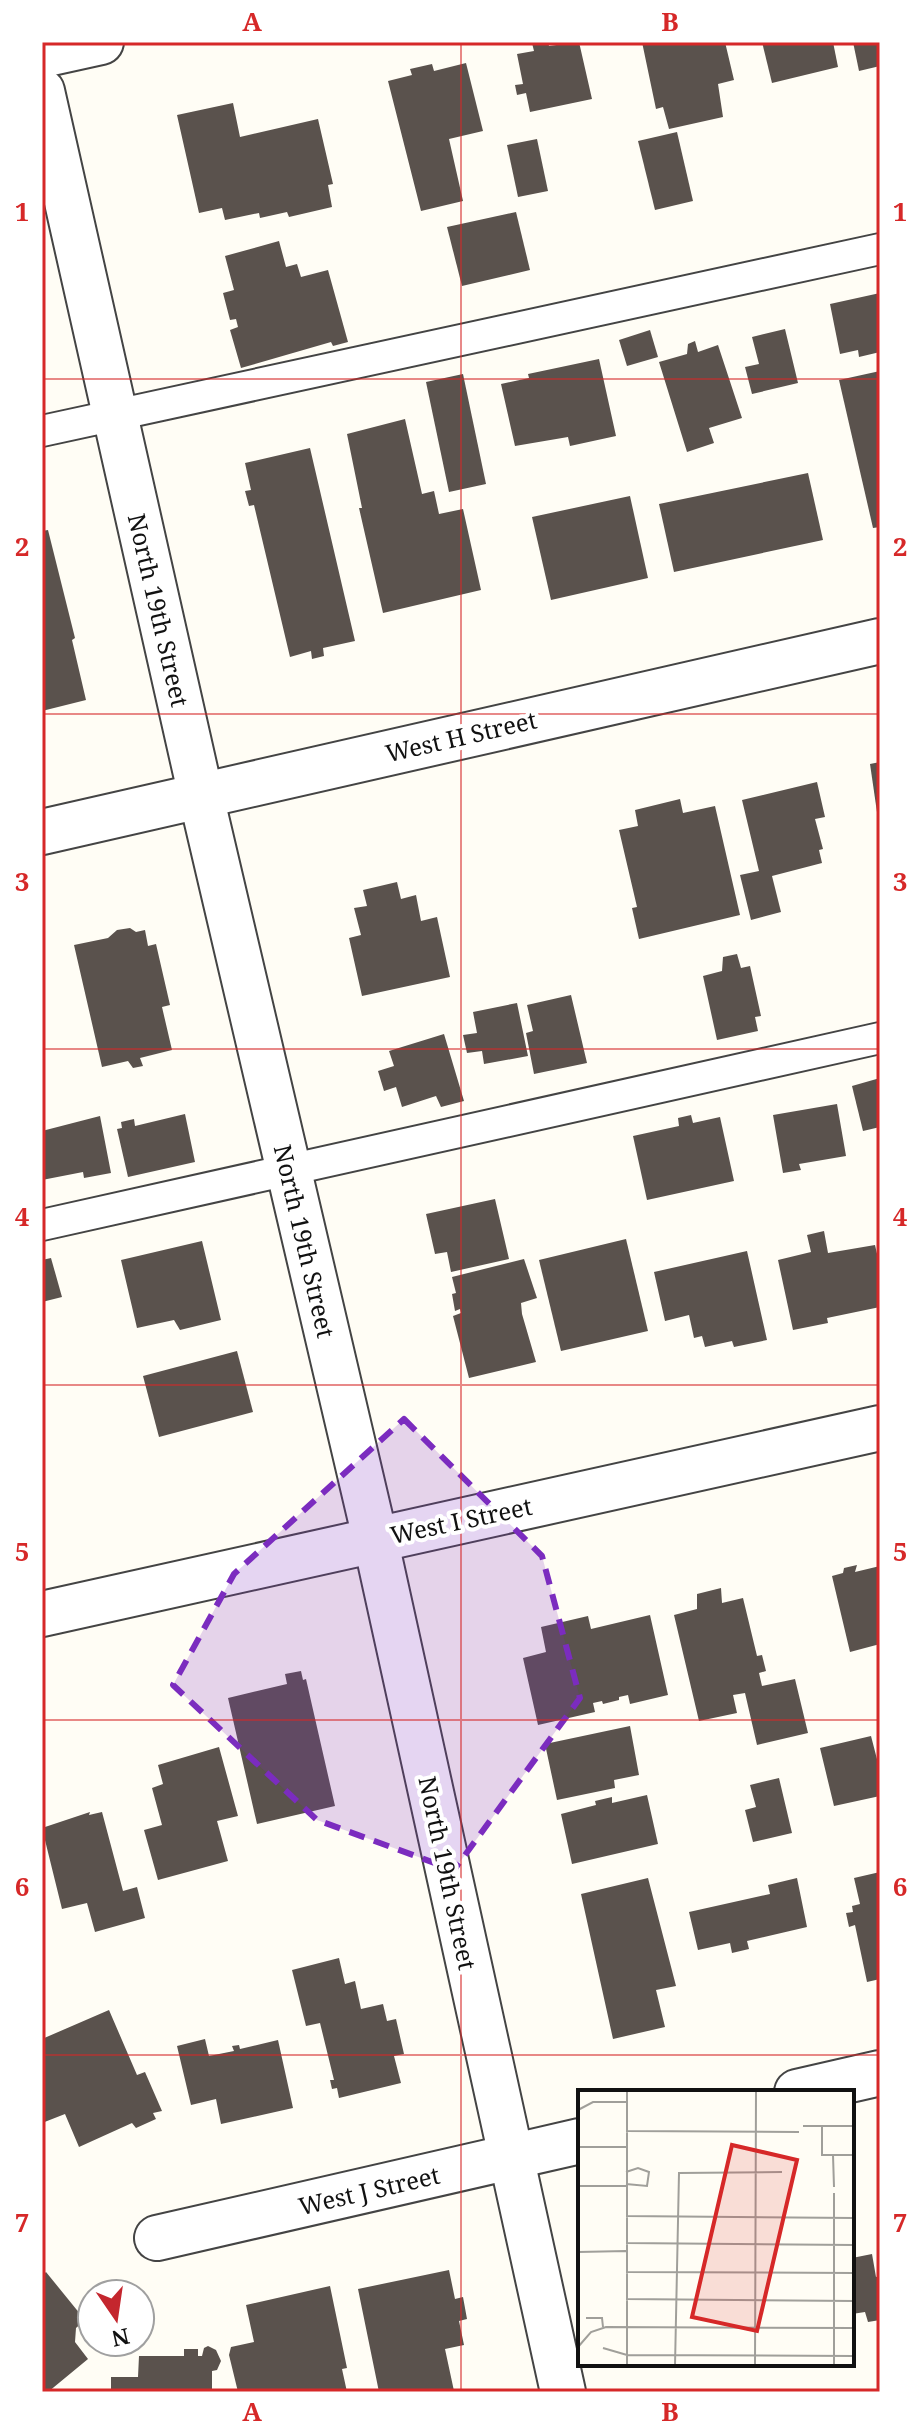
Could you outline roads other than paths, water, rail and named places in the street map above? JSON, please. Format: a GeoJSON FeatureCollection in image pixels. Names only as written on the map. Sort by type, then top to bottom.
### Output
{"type":"FeatureCollection","features":[{"type":"Feature","properties":{"kind":"street"},"geometry":{"type":"LineString","coordinates":[[42,55],[101,42]]}},
{"type":"Feature","properties":{"kind":"street","name":"North 19th Street"},"geometry":{"type":"LineString","coordinates":[[42,91],[201,796],[375,1538],[509,2158],[563,2392]]}},
{"type":"Feature","properties":{"kind":"street","name":"West H Street"},"geometry":{"type":"LineString","coordinates":[[42,832],[880,641]]}},
{"type":"Feature","properties":{"kind":"street","name":"West I Street"},"geometry":{"type":"LineString","coordinates":[[42,1614],[880,1428]]}},
{"type":"Feature","properties":{"kind":"street"},"geometry":{"type":"LineString","coordinates":[[806,2090],[880,2073]]}},
{"type":"Feature","properties":{"kind":"street","name":"West J Street"},"geometry":{"type":"LineString","coordinates":[[157,2238],[578,2141]]}},
{"type":"Feature","properties":{"kind":"lane"},"geometry":{"type":"LineString","coordinates":[[42,431],[880,249]]}},
{"type":"Feature","properties":{"kind":"lane"},"geometry":{"type":"LineString","coordinates":[[42,1225],[880,1038]]}}]}
